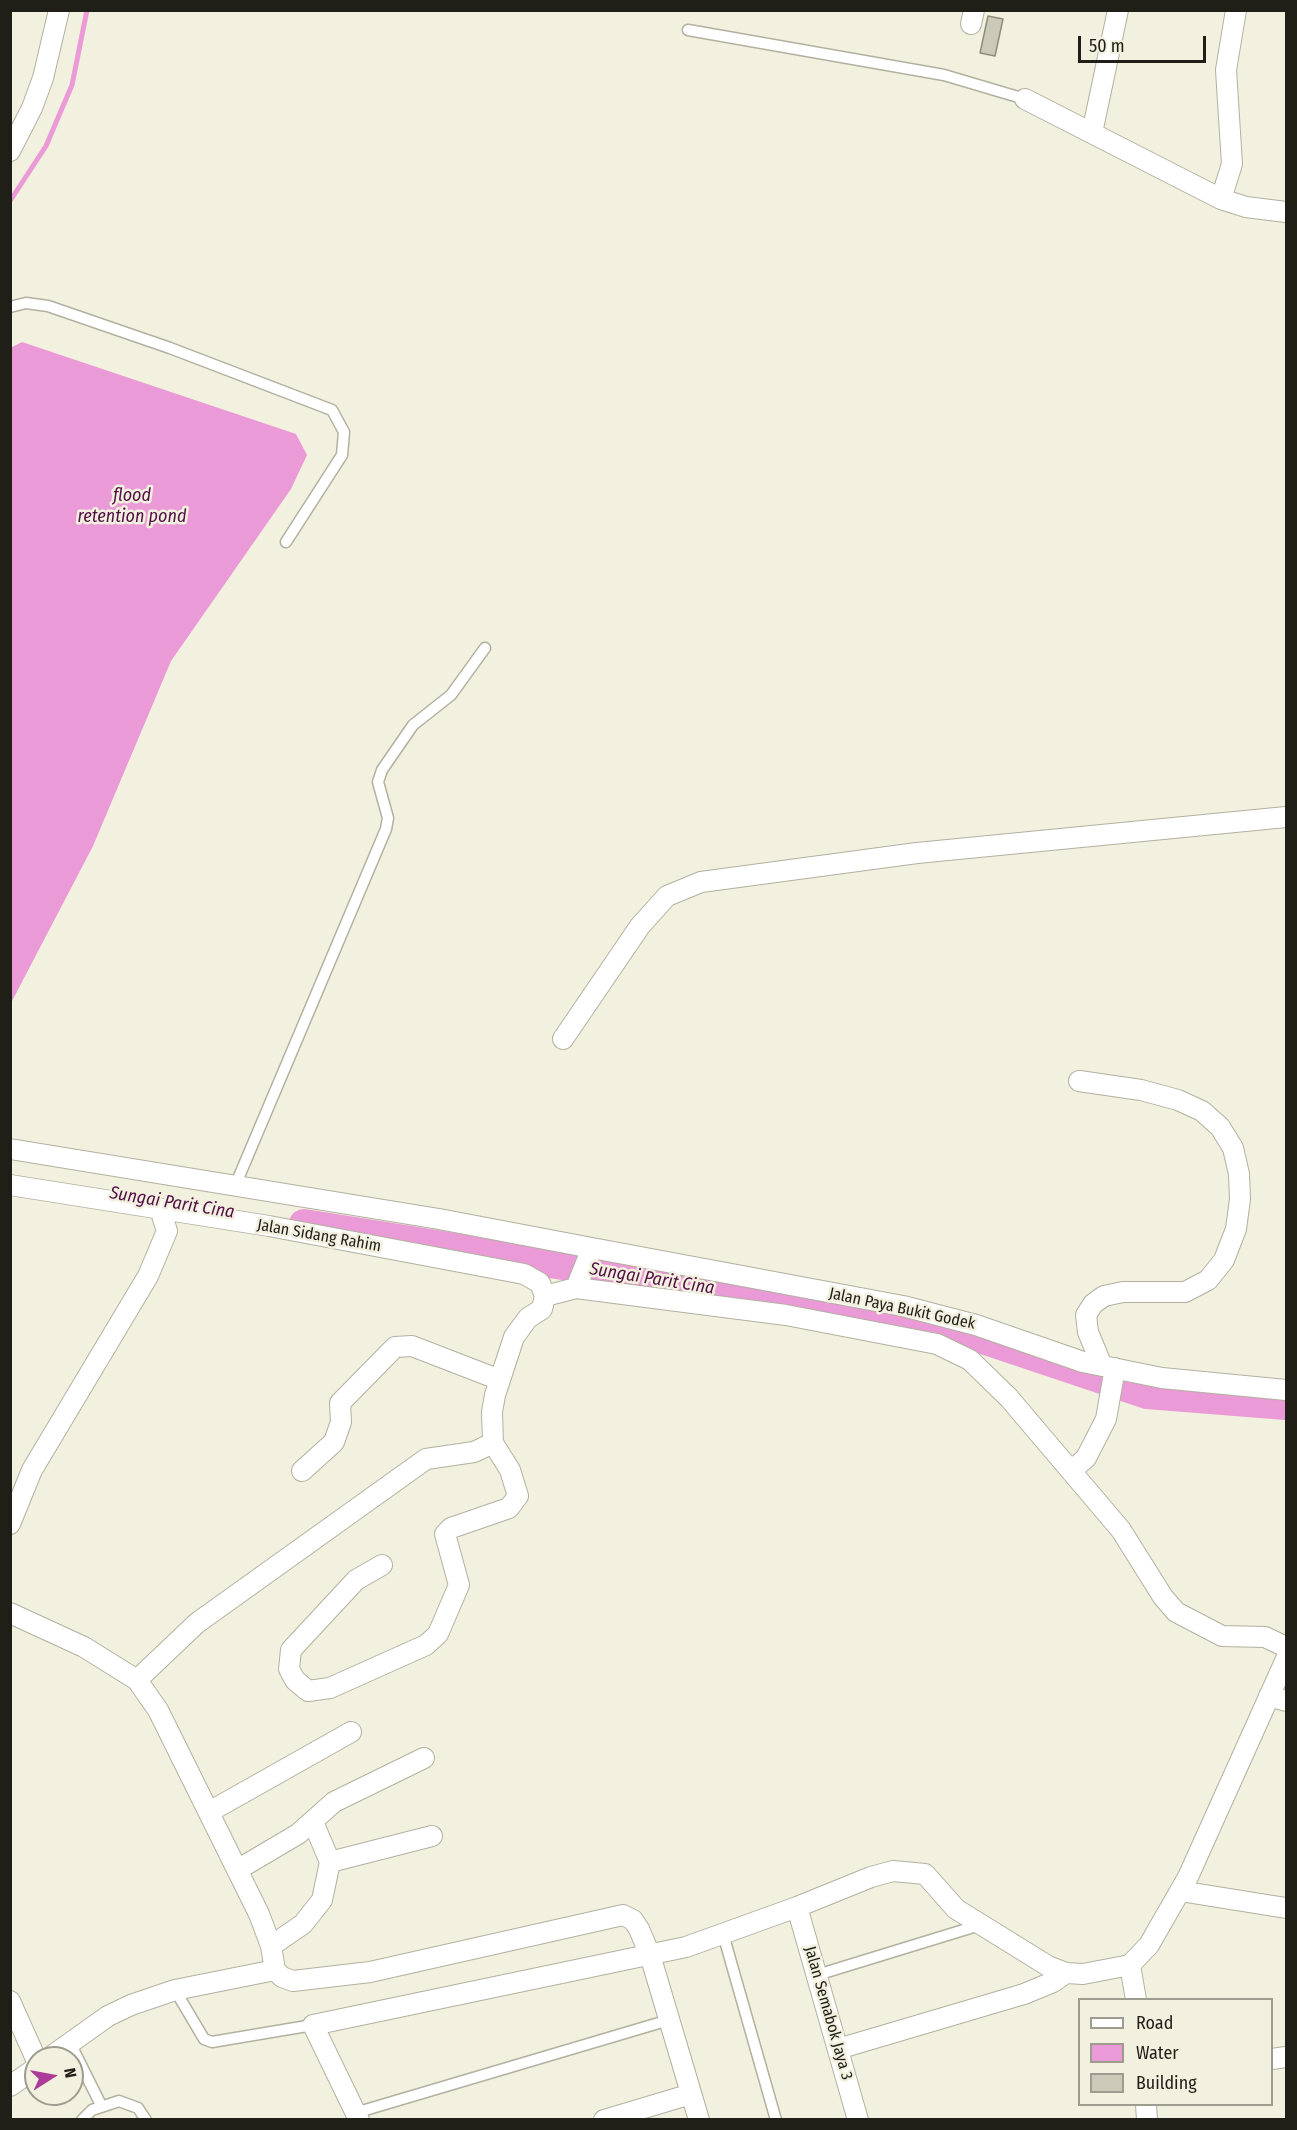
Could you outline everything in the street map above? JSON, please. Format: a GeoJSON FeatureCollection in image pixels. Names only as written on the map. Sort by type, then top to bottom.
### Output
{"type":"FeatureCollection","features":[{"type":"Feature","properties":{"kind":"street"},"geometry":{"type":"LineString","coordinates":[[10,151],[32,108],[43,78],[59,10]]}},
{"type":"Feature","properties":{"kind":"street"},"geometry":{"type":"LineString","coordinates":[[1092,133],[1118,10]]}},
{"type":"Feature","properties":{"kind":"street"},"geometry":{"type":"LineString","coordinates":[[1221,200],[1232,165],[1226,70],[1236,10]]}},
{"type":"Feature","properties":{"kind":"street"},"geometry":{"type":"LineString","coordinates":[[1025,99],[1221,200],[1246,207],[1287,212]]}},
{"type":"Feature","properties":{"kind":"street"},"geometry":{"type":"LineString","coordinates":[[563,1039],[640,926],[667,896],[701,882],[918,853],[1287,817]]}},
{"type":"Feature","properties":{"kind":"street"},"geometry":{"type":"LineString","coordinates":[[1078,1465],[1106,1419],[1110,1377],[1088,1332],[1086,1315],[1093,1304],[1104,1296],[1124,1292],[1185,1292],[1208,1280],[1224,1260],[1236,1229],[1240,1199],[1239,1174],[1233,1148],[1220,1127],[1202,1111],[1178,1100],[1141,1090],[1079,1081]]}},
{"type":"Feature","properties":{"kind":"street","name":"Jalan Paya Bukit Godek"},"geometry":{"type":"LineString","coordinates":[[10,1149],[439,1220],[591,1251],[903,1306],[976,1325],[1083,1362],[1110,1377],[1162,1378],[1287,1389]]}},
{"type":"Feature","properties":{"kind":"street","name":"Jalan Sidang Rahim"},"geometry":{"type":"LineString","coordinates":[[10,1185],[280,1228],[524,1274],[562,1291]]}},
{"type":"Feature","properties":{"kind":"street"},"geometry":{"type":"LineString","coordinates":[[10,1524],[32,1470],[148,1276],[167,1231],[160,1209]]}},
{"type":"Feature","properties":{"kind":"street"},"geometry":{"type":"LineString","coordinates":[[382,1565],[356,1580],[291,1650],[289,1669],[295,1680],[308,1690],[330,1688],[426,1644],[438,1634],[459,1585],[445,1534],[451,1528],[509,1508],[518,1496],[510,1470],[493,1443],[492,1412],[514,1337],[528,1318],[562,1291],[591,1251]]}},
{"type":"Feature","properties":{"kind":"street"},"geometry":{"type":"LineString","coordinates":[[562,1291],[786,1315],[937,1344],[970,1360],[1078,1465],[1163,1597],[1176,1612],[1222,1636],[1265,1637],[1287,1647]]}},
{"type":"Feature","properties":{"kind":"street"},"geometry":{"type":"LineString","coordinates":[[302,1471],[334,1442],[341,1422],[340,1403],[395,1347],[412,1346],[500,1380]]}},
{"type":"Feature","properties":{"kind":"street"},"geometry":{"type":"LineString","coordinates":[[137,1680],[197,1623],[426,1459],[474,1452],[493,1443]]}},
{"type":"Feature","properties":{"kind":"street"},"geometry":{"type":"LineString","coordinates":[[10,1613],[84,1647],[137,1680],[158,1710],[209,1812],[271,1946],[275,1970],[282,1977],[293,1981],[370,1972],[623,1915],[633,1920],[650,1955],[699,2120]]}},
{"type":"Feature","properties":{"kind":"street"},"geometry":{"type":"LineString","coordinates":[[357,2116],[313,2025],[686,1947],[797,1907],[871,1877],[909,1871],[925,1874],[957,1909],[1048,1966],[1066,1973],[1083,1974],[1130,1965],[1149,1945],[1180,1891],[1278,1699],[1287,1659]]}},
{"type":"Feature","properties":{"kind":"street"},"geometry":{"type":"LineString","coordinates":[[209,1812],[351,1732]]}},
{"type":"Feature","properties":{"kind":"street"},"geometry":{"type":"LineString","coordinates":[[237,1870],[314,1822],[334,1802],[424,1758]]}},
{"type":"Feature","properties":{"kind":"street"},"geometry":{"type":"LineString","coordinates":[[271,1946],[303,1924],[322,1900],[330,1862],[314,1822]]}},
{"type":"Feature","properties":{"kind":"street"},"geometry":{"type":"LineString","coordinates":[[330,1862],[432,1836]]}},
{"type":"Feature","properties":{"kind":"street"},"geometry":{"type":"LineString","coordinates":[[1180,1891],[1287,1908]]}},
{"type":"Feature","properties":{"kind":"street","name":"Jalan Semabok Jaya 3"},"geometry":{"type":"LineString","coordinates":[[797,1907],[858,2120]]}},
{"type":"Feature","properties":{"kind":"street"},"geometry":{"type":"LineString","coordinates":[[1130,1965],[1136,1998]]}},
{"type":"Feature","properties":{"kind":"street"},"geometry":{"type":"LineString","coordinates":[[66,2046],[116,2012],[175,1990],[275,1970]]}},
{"type":"Feature","properties":{"kind":"street"},"geometry":{"type":"LineString","coordinates":[[838,2049],[1024,1994],[1053,1982],[1066,1973]]}},
{"type":"Feature","properties":{"kind":"street"},"geometry":{"type":"LineString","coordinates":[[10,2001],[30,2046]]}},
{"type":"Feature","properties":{"kind":"street"},"geometry":{"type":"LineString","coordinates":[[10,2086],[24,2076]]}},
{"type":"Feature","properties":{"kind":"street"},"geometry":{"type":"LineString","coordinates":[[604,2120],[691,2094]]}},
{"type":"Feature","properties":{"kind":"lane"},"geometry":{"type":"LineString","coordinates":[[688,30],[944,75],[1025,99]]}},
{"type":"Feature","properties":{"kind":"lane"},"geometry":{"type":"LineString","coordinates":[[10,307],[26,303],[48,306],[170,348],[332,410],[344,432],[342,455],[286,542]]}},
{"type":"Feature","properties":{"kind":"lane"},"geometry":{"type":"LineString","coordinates":[[235,1186],[386,829],[388,818],[378,782],[382,770],[413,725],[451,695],[485,648]]}},
{"type":"Feature","properties":{"kind":"lane"},"geometry":{"type":"LineString","coordinates":[[817,1975],[983,1924]]}},
{"type":"Feature","properties":{"kind":"lane"},"geometry":{"type":"LineString","coordinates":[[723,1934],[776,2120]]}},
{"type":"Feature","properties":{"kind":"lane"},"geometry":{"type":"LineString","coordinates":[[175,1990],[204,2040],[212,2042],[313,2025]]}},
{"type":"Feature","properties":{"kind":"lane"},"geometry":{"type":"LineString","coordinates":[[357,2116],[669,2020]]}},
{"type":"Feature","properties":{"kind":"lane"},"geometry":{"type":"LineString","coordinates":[[70,2043],[101,2105]]}},
{"type":"Feature","properties":{"kind":"lane"},"geometry":{"type":"LineString","coordinates":[[82,2120],[101,2105],[119,2101],[130,2103],[146,2120]]}},
{"type":"Feature","properties":{"kind":"water","name":"flood retention pond"},"geometry":{"type":"Polygon","coordinates":[[[22,342],[296,434],[307,455],[291,489],[171,661],[93,846],[11,1003],[10,348],[22,342]]]}},
{"type":"Feature","properties":{"kind":"building"},"geometry":{"type":"Polygon","coordinates":[[[988,16],[1003,19],[995,56],[980,53],[988,16]]]}},
{"type":"Feature","properties":{"kind":"waterway"},"geometry":{"type":"LineString","coordinates":[[10,201],[46,146],[72,85],[87,10]]}},
{"type":"Feature","properties":{"kind":"waterway","name":"Sungai Parit Cina"},"geometry":{"type":"LineString","coordinates":[[304,1224],[941,1325],[1147,1394],[1286,1405]]}}]}
